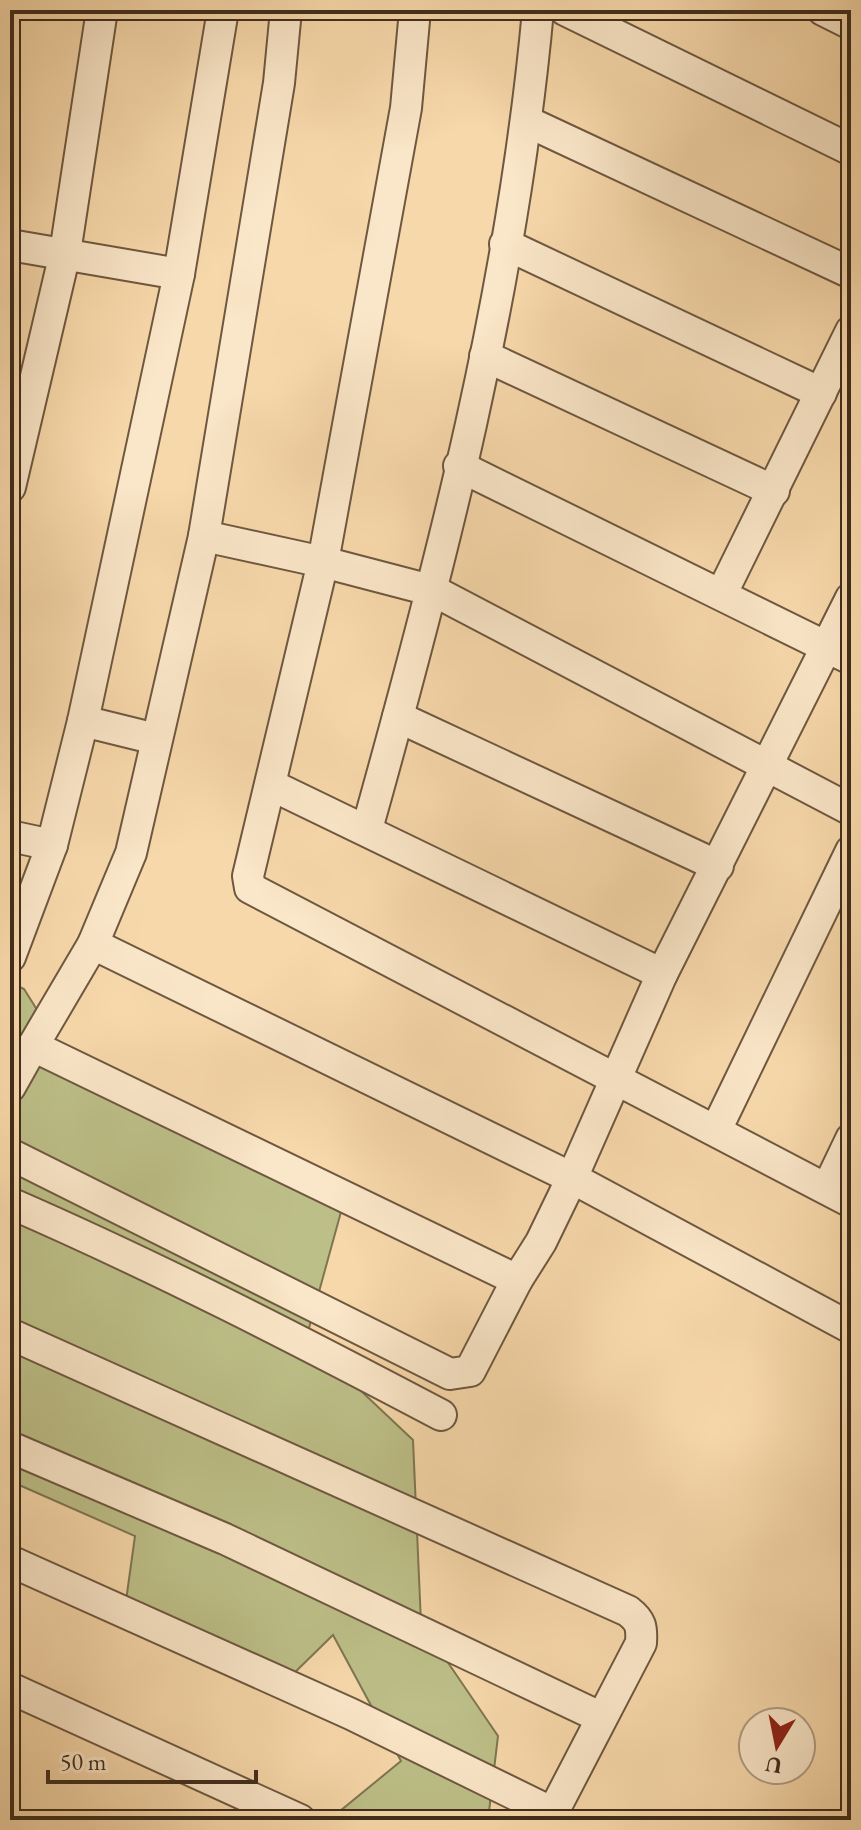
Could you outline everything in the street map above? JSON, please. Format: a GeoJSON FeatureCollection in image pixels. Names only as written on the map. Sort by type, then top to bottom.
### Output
{"type":"FeatureCollection","features":[{"type":"Feature","properties":{"kind":"street"},"geometry":{"type":"LineString","coordinates":[[10,487],[65,253],[102,10]]}},
{"type":"Feature","properties":{"kind":"street"},"geometry":{"type":"LineString","coordinates":[[10,957],[52,845],[83,721],[179,274],[223,10]]}},
{"type":"Feature","properties":{"kind":"street"},"geometry":{"type":"LineString","coordinates":[[10,1087],[93,944],[131,853],[204,536],[279,83],[286,10]]}},
{"type":"Feature","properties":{"kind":"street"},"geometry":{"type":"LineString","coordinates":[[415,10],[406,108],[323,562],[248,876],[250,888],[617,1077],[839,1196],[851,1139]]}},
{"type":"Feature","properties":{"kind":"street"},"geometry":{"type":"LineString","coordinates":[[367,829],[434,591],[485,356],[528,122],[538,10]]}},
{"type":"Feature","properties":{"kind":"street"},"geometry":{"type":"LineString","coordinates":[[565,10],[851,150]]}},
{"type":"Feature","properties":{"kind":"street"},"geometry":{"type":"LineString","coordinates":[[823,10],[851,24]]}},
{"type":"Feature","properties":{"kind":"street"},"geometry":{"type":"LineString","coordinates":[[528,122],[851,273]]}},
{"type":"Feature","properties":{"kind":"street"},"geometry":{"type":"LineString","coordinates":[[505,244],[821,393]]}},
{"type":"Feature","properties":{"kind":"street"},"geometry":{"type":"LineString","coordinates":[[10,245],[179,274]]}},
{"type":"Feature","properties":{"kind":"street"},"geometry":{"type":"LineString","coordinates":[[722,593],[851,331]]}},
{"type":"Feature","properties":{"kind":"street"},"geometry":{"type":"LineString","coordinates":[[485,356],[774,491]]}},
{"type":"Feature","properties":{"kind":"street"},"geometry":{"type":"LineString","coordinates":[[459,466],[722,593],[838,653]]}},
{"type":"Feature","properties":{"kind":"street"},"geometry":{"type":"LineString","coordinates":[[204,536],[434,591],[851,810]]}},
{"type":"Feature","properties":{"kind":"street"},"geometry":{"type":"LineString","coordinates":[[10,1154],[450,1374],[470,1371],[517,1280],[541,1242],[662,974],[718,866],[765,763],[838,653],[851,598]]}},
{"type":"Feature","properties":{"kind":"street"},"geometry":{"type":"LineString","coordinates":[[398,717],[718,866]]}},
{"type":"Feature","properties":{"kind":"street"},"geometry":{"type":"LineString","coordinates":[[83,721],[156,739]]}},
{"type":"Feature","properties":{"kind":"street"},"geometry":{"type":"LineString","coordinates":[[271,785],[662,974]]}},
{"type":"Feature","properties":{"kind":"street"},"geometry":{"type":"LineString","coordinates":[[10,836],[52,845]]}},
{"type":"Feature","properties":{"kind":"street"},"geometry":{"type":"LineString","coordinates":[[716,1130],[851,851]]}},
{"type":"Feature","properties":{"kind":"street"},"geometry":{"type":"LineString","coordinates":[[93,944],[572,1178],[851,1328]]}},
{"type":"Feature","properties":{"kind":"street"},"geometry":{"type":"LineString","coordinates":[[33,1046],[517,1280]]}},
{"type":"Feature","properties":{"kind":"street"},"geometry":{"type":"LineString","coordinates":[[10,1203],[186,1284],[441,1415]]}},
{"type":"Feature","properties":{"kind":"street"},"geometry":{"type":"LineString","coordinates":[[10,1334],[628,1611],[642,1627],[641,1643],[551,1816],[351,1714],[10,1561]]}},
{"type":"Feature","properties":{"kind":"street"},"geometry":{"type":"LineString","coordinates":[[10,1447],[225,1539],[600,1717]]}},
{"type":"Feature","properties":{"kind":"street"},"geometry":{"type":"LineString","coordinates":[[10,1688],[300,1820]]}},
{"type":"Feature","properties":{"kind":"green space"},"geometry":{"type":"Polygon","coordinates":[[[10,982],[24,989],[75,1070],[347,1190],[306,1339],[413,1440],[421,1623],[498,1736],[488,1820],[329,1820],[401,1761],[333,1635],[285,1682],[125,1608],[135,1536],[10,1481],[10,982]]]}}]}
